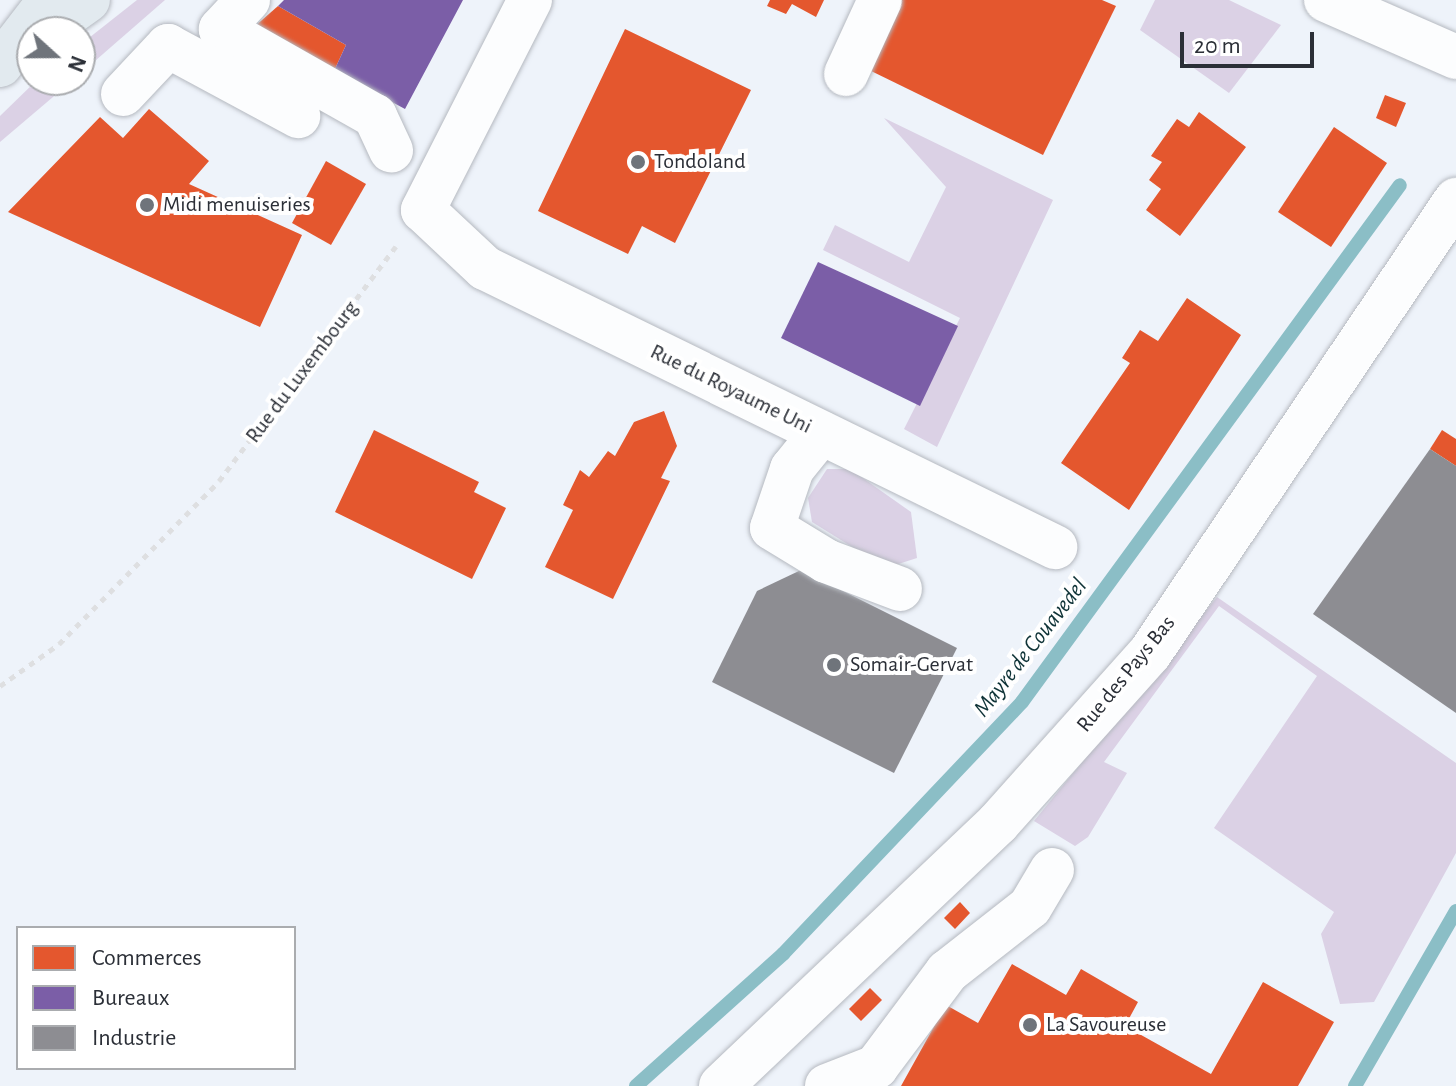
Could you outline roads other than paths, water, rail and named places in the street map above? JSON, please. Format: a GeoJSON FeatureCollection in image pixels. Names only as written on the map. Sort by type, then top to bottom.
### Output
{"type":"FeatureCollection","features":[{"type":"Feature","properties":{"kind":"main road"},"geometry":{"type":"LineString","coordinates":[[13,54],[50,0]]}},
{"type":"Feature","properties":{"kind":"main road"},"geometry":{"type":"LineString","coordinates":[[66,16],[88,0]]}},
{"type":"Feature","properties":{"kind":"street"},"geometry":{"type":"LineString","coordinates":[[248,0],[221,29],[375,116],[391,150]]}},
{"type":"Feature","properties":{"kind":"street","name":"Rue du Royaume Uni"},"geometry":{"type":"LineString","coordinates":[[530,0],[423,210],[485,268],[1055,547]]}},
{"type":"Feature","properties":{"kind":"street"},"geometry":{"type":"LineString","coordinates":[[846,74],[880,0]]}},
{"type":"Feature","properties":{"kind":"street"},"geometry":{"type":"LineString","coordinates":[[1326,0],[1456,57]]}},
{"type":"Feature","properties":{"kind":"street"},"geometry":{"type":"LineString","coordinates":[[123,94],[168,46],[298,116]]}},
{"type":"Feature","properties":{"kind":"street","name":"Rue des Pays Bas"},"geometry":{"type":"LineString","coordinates":[[721,1086],[998,823],[1150,653],[1456,200]]}},
{"type":"Feature","properties":{"kind":"street"},"geometry":{"type":"LineString","coordinates":[[821,433],[792,469],[772,528],[826,561],[900,589]]}},
{"type":"Feature","properties":{"kind":"street"},"geometry":{"type":"LineString","coordinates":[[827,1086],[876,1067],[947,972],[1030,907],[1052,870]]}},
{"type":"Feature","properties":{"kind":"waterway","name":"Mayre de Couavedel"},"geometry":{"type":"LineString","coordinates":[[636,1086],[783,954],[1022,702],[1400,185]]}},
{"type":"Feature","properties":{"kind":"waterway"},"geometry":{"type":"LineString","coordinates":[[1355,1086],[1456,911]]}},
{"type":"Feature","properties":{"kind":"place","name":"Tondoland"},"geometry":{"type":"Point","coordinates":[638,162]}},
{"type":"Feature","properties":{"kind":"place","name":"Midi menuiseries"},"geometry":{"type":"Point","coordinates":[147,205]}},
{"type":"Feature","properties":{"kind":"place","name":"Somair-Gervat"},"geometry":{"type":"Point","coordinates":[834,665]}},
{"type":"Feature","properties":{"kind":"place","name":"La Savoureuse"},"geometry":{"type":"Point","coordinates":[1030,1025]}}]}
